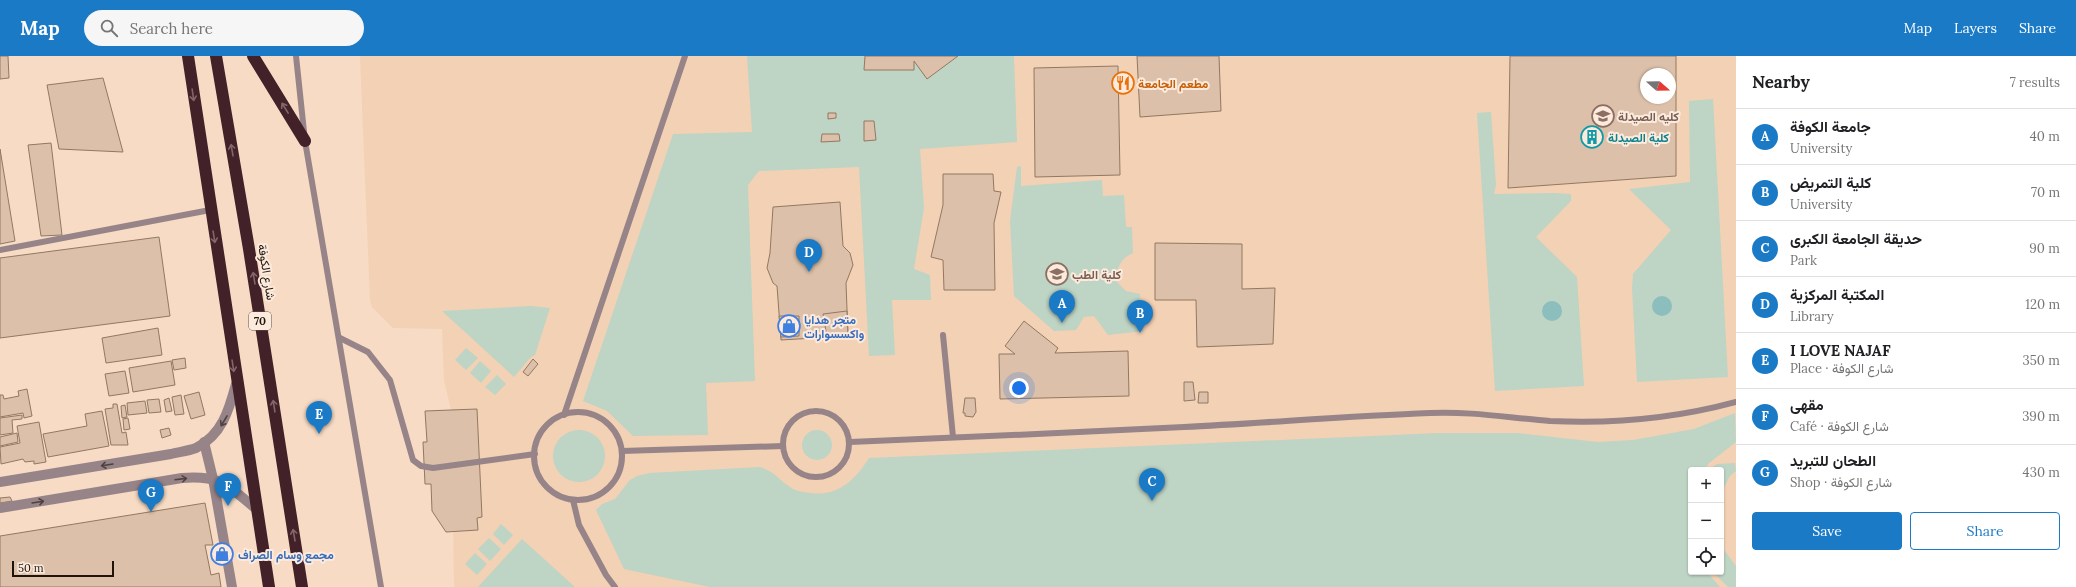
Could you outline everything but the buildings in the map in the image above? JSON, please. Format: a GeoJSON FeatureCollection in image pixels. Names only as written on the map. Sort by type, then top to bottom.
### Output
{"type":"FeatureCollection","features":[{"type":"Feature","properties":{"kind":"highway"},"geometry":{"type":"LineString","coordinates":[[188,56],[236,384],[268,587]]}},
{"type":"Feature","properties":{"kind":"highway","name":"شارع الكوفة"},"geometry":{"type":"LineString","coordinates":[[216,56],[250,256],[302,587]]}},
{"type":"Feature","properties":{"kind":"highway"},"geometry":{"type":"LineString","coordinates":[[253,56],[305,141]]}},
{"type":"Feature","properties":{"kind":"street"},"geometry":{"type":"LineString","coordinates":[[0,482],[171,454],[195,448],[220,427],[227,416],[236,384]]}},
{"type":"Feature","properties":{"kind":"street"},"geometry":{"type":"LineString","coordinates":[[204,442],[213,479],[232,587]]}},
{"type":"Feature","properties":{"kind":"street"},"geometry":{"type":"LineString","coordinates":[[0,508],[182,478],[203,476],[223,483],[255,508]]}},
{"type":"Feature","properties":{"kind":"lane"},"geometry":{"type":"LineString","coordinates":[[296,56],[305,141],[340,338],[381,587]]}},
{"type":"Feature","properties":{"kind":"lane"},"geometry":{"type":"LineString","coordinates":[[564,415],[685,56]]}},
{"type":"Feature","properties":{"kind":"lane"},"geometry":{"type":"LineString","coordinates":[[0,250],[210,210]]}},
{"type":"Feature","properties":{"kind":"lane"},"geometry":{"type":"LineString","coordinates":[[943,335],[953,437]]}},
{"type":"Feature","properties":{"kind":"lane"},"geometry":{"type":"LineString","coordinates":[[340,338],[368,352],[390,380],[413,460],[421,466],[433,468],[465,462],[535,454]]}},
{"type":"Feature","properties":{"kind":"lane"},"geometry":{"type":"LineString","coordinates":[[850,442],[1183,427],[1433,413],[1488,414],[1584,422],[1626,420],[1688,412],[1736,402]]}},
{"type":"Feature","properties":{"kind":"lane"},"geometry":{"type":"LineString","coordinates":[[814,410],[824,411],[842,422],[847,431],[850,442],[848,454],[843,464],[835,472],[818,477],[801,474],[792,468],[785,458],[783,446],[784,436],[788,426],[794,418],[814,410]]}},
{"type":"Feature","properties":{"kind":"lane"},"geometry":{"type":"LineString","coordinates":[[576,412],[589,413],[602,418],[611,427],[618,438],[622,450],[622,464],[617,476],[609,487],[592,497],[573,500],[560,496],[549,489],[541,479],[536,467],[535,454],[537,441],[543,430],[552,420],[576,412]]}},
{"type":"Feature","properties":{"kind":"lane"},"geometry":{"type":"LineString","coordinates":[[622,450],[783,446]]}},
{"type":"Feature","properties":{"kind":"lane"},"geometry":{"type":"LineString","coordinates":[[573,500],[579,525],[606,575],[615,587]]}},
{"type":"Feature","properties":{"kind":"shaded area"},"geometry":{"type":"Polygon","coordinates":[[[360,56],[1736,56],[1736,587],[454,587],[453,517],[455,427],[444,380],[442,329],[393,328],[372,307],[370,300],[360,56]]]}},
{"type":"Feature","properties":{"kind":"green space"},"geometry":{"type":"Polygon","coordinates":[[[747,56],[1014,56],[1017,142],[920,149],[924,208],[914,269],[930,275],[931,300],[892,300],[895,355],[869,356],[859,167],[759,171],[748,185],[755,381],[706,383],[708,435],[633,436],[607,411],[583,401],[673,134],[752,132],[747,56]]]}},
{"type":"Feature","properties":{"kind":"green space"},"geometry":{"type":"Polygon","coordinates":[[[1713,99],[1728,377],[1637,382],[1632,288],[1633,274],[1671,230],[1629,189],[1690,182],[1689,101],[1713,99]]]}},
{"type":"Feature","properties":{"kind":"green space"},"geometry":{"type":"Polygon","coordinates":[[[1491,112],[1496,185],[1494,194],[1571,194],[1571,201],[1536,237],[1577,277],[1584,386],[1495,391],[1477,113],[1491,112]]]}},
{"type":"Feature","properties":{"kind":"green space"},"geometry":{"type":"Polygon","coordinates":[[[1021,166],[1021,186],[1102,180],[1103,196],[1124,195],[1126,227],[1132,227],[1133,253],[1125,258],[1120,264],[1116,281],[1126,291],[1140,294],[1143,331],[1108,335],[1094,316],[1084,317],[1076,330],[1054,331],[1014,296],[1010,221],[1017,167],[1021,166]]]}},
{"type":"Feature","properties":{"kind":"green space"},"geometry":{"type":"Polygon","coordinates":[[[531,306],[550,308],[535,355],[531,357],[514,377],[442,311],[531,306]]]}},
{"type":"Feature","properties":{"kind":"green space"},"geometry":{"type":"Polygon","coordinates":[[[466,348],[478,358],[466,370],[455,360],[466,348]]]}},
{"type":"Feature","properties":{"kind":"green space"},"geometry":{"type":"Polygon","coordinates":[[[480,361],[491,371],[481,383],[470,373],[480,361]]]}},
{"type":"Feature","properties":{"kind":"green space"},"geometry":{"type":"Polygon","coordinates":[[[497,375],[506,384],[495,395],[485,387],[497,375]]]}},
{"type":"Feature","properties":{"kind":"green space"},"geometry":{"type":"Polygon","coordinates":[[[1735,413],[1736,442],[1709,463],[1706,467],[1688,467],[1688,575],[1710,575],[1720,587],[710,587],[624,569],[596,510],[602,504],[615,499],[630,480],[637,476],[649,473],[760,467],[772,473],[796,490],[820,494],[837,489],[852,480],[869,458],[1438,433],[1517,433],[1598,442],[1633,440],[1694,429],[1735,413]]]}},
{"type":"Feature","properties":{"kind":"green space"},"geometry":{"type":"Polygon","coordinates":[[[579,430],[589,432],[597,438],[603,446],[605,456],[603,466],[597,474],[589,480],[579,482],[569,480],[561,474],[555,466],[553,456],[555,446],[561,438],[569,432],[579,430]]]}},
{"type":"Feature","properties":{"kind":"green space"},"geometry":{"type":"Polygon","coordinates":[[[817,430],[828,434],[832,445],[828,456],[817,460],[806,456],[802,445],[806,434],[817,430]]]}},
{"type":"Feature","properties":{"kind":"green space"},"geometry":{"type":"Polygon","coordinates":[[[1735,463],[1736,471],[1730,476],[1724,487],[1724,467],[1712,467],[1717,464],[1735,463]]]}},
{"type":"Feature","properties":{"kind":"green space"},"geometry":{"type":"Polygon","coordinates":[[[501,524],[513,535],[504,545],[493,534],[501,524]]]}},
{"type":"Feature","properties":{"kind":"green space"},"geometry":{"type":"Polygon","coordinates":[[[489,538],[501,549],[490,561],[478,549],[489,538]]]}},
{"type":"Feature","properties":{"kind":"green space"},"geometry":{"type":"Polygon","coordinates":[[[522,539],[575,587],[478,587],[522,539]]]}},
{"type":"Feature","properties":{"kind":"green space"},"geometry":{"type":"Polygon","coordinates":[[[1724,550],[1736,566],[1736,587],[1728,587],[1716,575],[1724,575],[1724,550]]]}},
{"type":"Feature","properties":{"kind":"green space"},"geometry":{"type":"Polygon","coordinates":[[[475,553],[487,564],[477,575],[465,564],[475,553]]]}},
{"type":"Feature","properties":{"kind":"water"},"geometry":{"type":"Polygon","coordinates":[[[1662,296],[1669,299],[1672,306],[1669,313],[1662,316],[1655,313],[1652,306],[1655,299],[1662,296]]]}},
{"type":"Feature","properties":{"kind":"water"},"geometry":{"type":"Polygon","coordinates":[[[1552,301],[1559,304],[1562,311],[1559,318],[1552,321],[1545,318],[1542,311],[1545,304],[1552,301]]]}},
{"type":"Feature","properties":{"kind":"place","name":"مطعم الجامعة"},"geometry":{"type":"Point","coordinates":[1123,83]}},
{"type":"Feature","properties":{"kind":"place","name":"كليه الصيدلة"},"geometry":{"type":"Point","coordinates":[1603,116]}},
{"type":"Feature","properties":{"kind":"place","name":"كلية الصيدلة"},"geometry":{"type":"Point","coordinates":[1592,137]}},
{"type":"Feature","properties":{"kind":"place","name":"المكتبة المركزية"},"geometry":{"type":"Point","coordinates":[809,272]}},
{"type":"Feature","properties":{"kind":"place","name":"كلية الطب"},"geometry":{"type":"Point","coordinates":[1057,274]}},
{"type":"Feature","properties":{"kind":"place","name":"جامعة الكوفة"},"geometry":{"type":"Point","coordinates":[1062,323]}},
{"type":"Feature","properties":{"kind":"place","name":"متجر هدايا واكسسوارات"},"geometry":{"type":"Point","coordinates":[789,326]}},
{"type":"Feature","properties":{"kind":"place","name":"كلية التمريض"},"geometry":{"type":"Point","coordinates":[1140,333]}},
{"type":"Feature","properties":{"kind":"place","name":"I LOVE NAJAF"},"geometry":{"type":"Point","coordinates":[319,434]}},
{"type":"Feature","properties":{"kind":"place","name":"حديقة الجامعة الكبرى"},"geometry":{"type":"Point","coordinates":[1152,501]}},
{"type":"Feature","properties":{"kind":"place","name":"مقهى"},"geometry":{"type":"Point","coordinates":[228,506]}},
{"type":"Feature","properties":{"kind":"place","name":"الطحان للتبريد"},"geometry":{"type":"Point","coordinates":[151,512]}},
{"type":"Feature","properties":{"kind":"place","name":"مجمع وسام الصراف"},"geometry":{"type":"Point","coordinates":[222,554]}}]}
